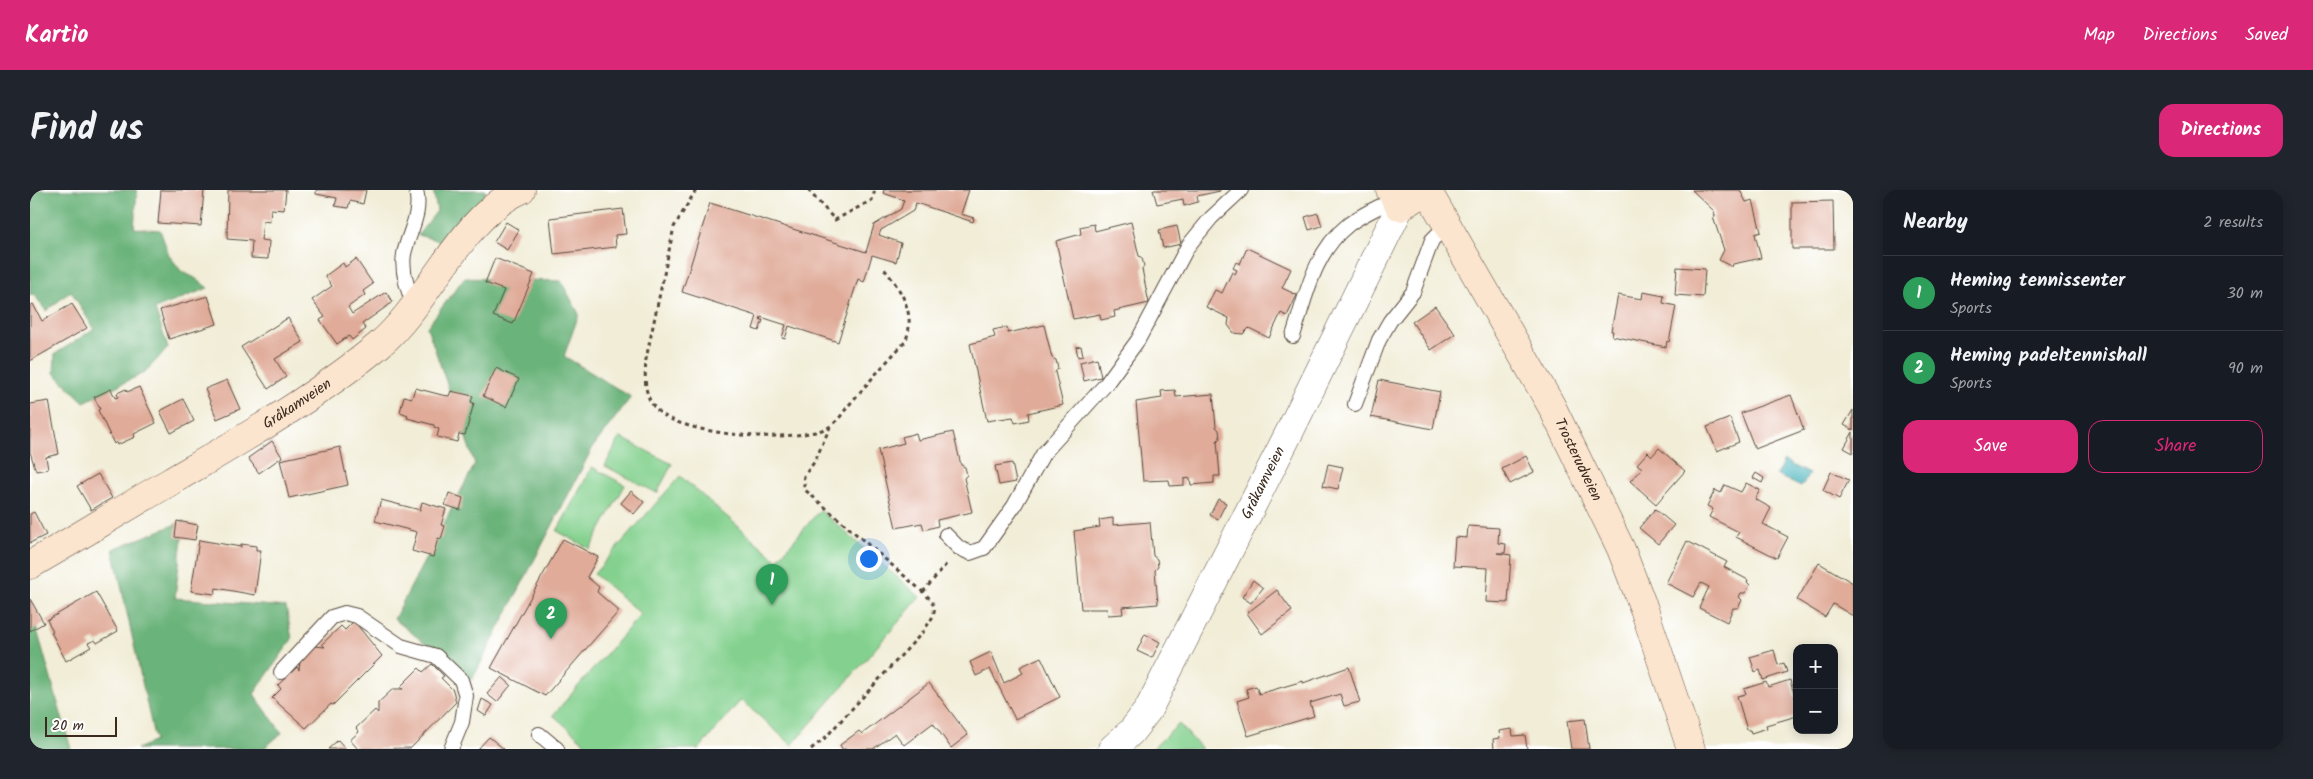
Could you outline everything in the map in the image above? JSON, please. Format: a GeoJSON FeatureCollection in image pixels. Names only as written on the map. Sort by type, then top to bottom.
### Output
{"type":"FeatureCollection","features":[{"type":"Feature","properties":{"kind":"street","name":"Gråkamveien"},"geometry":{"type":"LineString","coordinates":[[30,565],[251,434],[344,372],[380,343],[415,308],[453,253],[477,224],[498,205],[520,190]]}},
{"type":"Feature","properties":{"kind":"street"},"geometry":{"type":"LineString","coordinates":[[1395,199],[1426,190]]}},
{"type":"Feature","properties":{"kind":"street","name":"Trosterudveien"},"geometry":{"type":"LineString","coordinates":[[1426,190],[1551,405],[1621,549],[1644,609],[1691,749]]}},
{"type":"Feature","properties":{"kind":"street","name":"Gråkamveien"},"geometry":{"type":"LineString","coordinates":[[1112,749],[1131,732],[1148,710],[1290,431],[1395,199]]}},
{"type":"Feature","properties":{"kind":"lane"},"geometry":{"type":"LineString","coordinates":[[415,308],[407,286],[404,255],[418,215],[419,204],[416,190]]}},
{"type":"Feature","properties":{"kind":"lane"},"geometry":{"type":"LineString","coordinates":[[946,535],[960,548],[970,553],[984,548],[1014,506],[1043,454],[1106,384],[1133,347],[1188,246],[1211,218],[1241,190]]}},
{"type":"Feature","properties":{"kind":"lane"},"geometry":{"type":"LineString","coordinates":[[1293,336],[1317,264],[1325,249],[1350,224],[1395,199]]}},
{"type":"Feature","properties":{"kind":"lane"},"geometry":{"type":"LineString","coordinates":[[1355,404],[1379,340],[1390,321],[1413,292],[1432,240],[1446,226]]}},
{"type":"Feature","properties":{"kind":"lane"},"geometry":{"type":"LineString","coordinates":[[281,672],[332,617],[345,613],[357,616],[400,646],[436,656],[461,680],[466,696],[462,722],[451,749]]}},
{"type":"Feature","properties":{"kind":"lane"},"geometry":{"type":"LineString","coordinates":[[539,734],[557,749]]}},
{"type":"Feature","properties":{"kind":"path"},"geometry":{"type":"LineString","coordinates":[[696,190],[674,227],[668,250],[646,359],[645,379],[651,402],[657,410],[671,420],[687,427],[718,432],[792,436],[831,427]]}},
{"type":"Feature","properties":{"kind":"path"},"geometry":{"type":"LineString","coordinates":[[808,190],[835,220],[872,200],[875,190]]}},
{"type":"Feature","properties":{"kind":"path"},"geometry":{"type":"LineString","coordinates":[[811,749],[824,739],[921,634],[934,616],[935,609],[932,600],[804,489],[804,476],[815,460],[831,427],[905,342],[910,332],[907,306],[884,269]]}},
{"type":"Feature","properties":{"kind":"path"},"geometry":{"type":"LineString","coordinates":[[923,592],[960,548]]}},
{"type":"Feature","properties":{"kind":"green space"},"geometry":{"type":"Polygon","coordinates":[[[30,190],[137,190],[134,228],[160,230],[169,255],[181,271],[195,278],[208,288],[155,309],[168,348],[144,373],[84,402],[54,373],[55,354],[94,329],[71,291],[46,311],[34,294],[30,296],[30,190]]]}},
{"type":"Feature","properties":{"kind":"green space"},"geometry":{"type":"Polygon","coordinates":[[[433,190],[485,190],[486,195],[447,243],[418,235],[437,211],[433,190]]]}},
{"type":"Feature","properties":{"kind":"green space"},"geometry":{"type":"Polygon","coordinates":[[[464,278],[561,281],[579,314],[564,356],[631,397],[593,447],[472,680],[394,619],[475,464],[427,327],[464,278]]]}},
{"type":"Feature","properties":{"kind":"green space"},"geometry":{"type":"Polygon","coordinates":[[[620,437],[672,464],[657,493],[605,466],[620,437]]]}},
{"type":"Feature","properties":{"kind":"green space"},"geometry":{"type":"Polygon","coordinates":[[[592,467],[625,485],[590,549],[557,531],[592,467]]]}},
{"type":"Feature","properties":{"kind":"green space"},"geometry":{"type":"Polygon","coordinates":[[[680,476],[777,560],[820,510],[920,597],[792,745],[741,700],[699,749],[592,749],[553,715],[641,614],[594,574],[680,476]]]}},
{"type":"Feature","properties":{"kind":"green space"},"geometry":{"type":"Polygon","coordinates":[[[184,521],[175,598],[286,607],[292,639],[254,694],[282,733],[263,749],[137,749],[155,741],[113,549],[184,521]]]}},
{"type":"Feature","properties":{"kind":"green space"},"geometry":{"type":"Polygon","coordinates":[[[31,609],[71,749],[30,749],[31,609]]]}},
{"type":"Feature","properties":{"kind":"green space"},"geometry":{"type":"Polygon","coordinates":[[[1179,724],[1202,749],[1152,749],[1179,724]]]}},
{"type":"Feature","properties":{"kind":"water"},"geometry":{"type":"Polygon","coordinates":[[[1784,461],[1809,474],[1801,487],[1776,475],[1784,461]]]}},
{"type":"Feature","properties":{"kind":"building"},"geometry":{"type":"Polygon","coordinates":[[[161,190],[204,190],[201,226],[158,223],[161,190]]]}},
{"type":"Feature","properties":{"kind":"building"},"geometry":{"type":"Polygon","coordinates":[[[228,190],[286,190],[284,210],[271,209],[270,222],[263,221],[261,240],[269,241],[268,259],[251,258],[252,241],[227,239],[228,190]]]}},
{"type":"Feature","properties":{"kind":"building"},"geometry":{"type":"Polygon","coordinates":[[[316,190],[366,190],[363,204],[350,201],[348,208],[335,206],[337,198],[316,194],[316,190]]]}},
{"type":"Feature","properties":{"kind":"building"},"geometry":{"type":"Polygon","coordinates":[[[884,190],[969,190],[961,214],[974,218],[973,222],[916,203],[913,211],[881,230],[879,235],[901,243],[896,262],[872,255],[864,282],[858,279],[838,342],[789,326],[785,339],[782,338],[786,325],[761,317],[760,320],[763,320],[759,331],[753,329],[757,316],[682,292],[710,203],[866,252],[874,225],[901,209],[904,200],[883,193],[884,190]]]}},
{"type":"Feature","properties":{"kind":"building"},"geometry":{"type":"Polygon","coordinates":[[[1153,190],[1220,191],[1197,196],[1198,202],[1184,206],[1183,199],[1157,204],[1153,190]]]}},
{"type":"Feature","properties":{"kind":"building"},"geometry":{"type":"Polygon","coordinates":[[[1692,190],[1740,190],[1746,202],[1753,200],[1761,232],[1755,234],[1761,258],[1733,264],[1732,267],[1719,260],[1724,250],[1713,217],[1715,216],[1714,211],[1692,190]]]}},
{"type":"Feature","properties":{"kind":"building"},"geometry":{"type":"Polygon","coordinates":[[[1833,201],[1834,249],[1792,249],[1792,202],[1833,201]]]}},
{"type":"Feature","properties":{"kind":"building"},"geometry":{"type":"Polygon","coordinates":[[[623,209],[626,234],[615,235],[616,247],[554,254],[550,218],[623,209]]]}},
{"type":"Feature","properties":{"kind":"building"},"geometry":{"type":"Polygon","coordinates":[[[1318,213],[1322,226],[1309,230],[1305,217],[1318,213]]]}},
{"type":"Feature","properties":{"kind":"building"},"geometry":{"type":"Polygon","coordinates":[[[506,222],[519,230],[507,250],[494,242],[506,222]]]}},
{"type":"Feature","properties":{"kind":"building"},"geometry":{"type":"Polygon","coordinates":[[[1131,222],[1139,256],[1142,258],[1144,266],[1142,269],[1149,303],[1114,311],[1115,317],[1101,320],[1100,314],[1073,319],[1056,241],[1081,234],[1080,227],[1094,224],[1095,231],[1131,222]]]}},
{"type":"Feature","properties":{"kind":"building"},"geometry":{"type":"Polygon","coordinates":[[[1177,226],[1181,244],[1163,248],[1159,230],[1177,226]]]}},
{"type":"Feature","properties":{"kind":"building"},"geometry":{"type":"Polygon","coordinates":[[[1247,248],[1291,269],[1282,288],[1297,295],[1287,316],[1281,313],[1269,338],[1249,328],[1243,334],[1234,333],[1228,325],[1229,318],[1206,307],[1215,290],[1222,293],[1232,272],[1235,274],[1237,270],[1233,268],[1236,262],[1240,264],[1247,248]]]}},
{"type":"Feature","properties":{"kind":"building"},"geometry":{"type":"Polygon","coordinates":[[[495,258],[534,274],[513,324],[493,316],[504,290],[485,283],[495,258]]]}},
{"type":"Feature","properties":{"kind":"building"},"geometry":{"type":"Polygon","coordinates":[[[356,259],[373,284],[363,291],[365,295],[348,307],[352,314],[386,292],[393,302],[362,324],[366,329],[352,340],[349,336],[337,344],[320,320],[325,317],[312,300],[332,286],[325,276],[343,263],[345,267],[356,259]]]}},
{"type":"Feature","properties":{"kind":"building"},"geometry":{"type":"Polygon","coordinates":[[[1677,267],[1705,269],[1703,297],[1675,295],[1677,267]]]}},
{"type":"Feature","properties":{"kind":"building"},"geometry":{"type":"Polygon","coordinates":[[[1643,292],[1664,296],[1663,303],[1676,306],[1669,342],[1667,341],[1666,347],[1612,336],[1613,331],[1611,331],[1618,295],[1642,299],[1643,292]]]}},
{"type":"Feature","properties":{"kind":"building"},"geometry":{"type":"Polygon","coordinates":[[[208,296],[217,324],[169,339],[160,310],[208,296]]]}},
{"type":"Feature","properties":{"kind":"building"},"geometry":{"type":"Polygon","coordinates":[[[33,304],[42,321],[72,304],[87,328],[30,361],[30,306],[33,304]]]}},
{"type":"Feature","properties":{"kind":"building"},"geometry":{"type":"Polygon","coordinates":[[[1435,306],[1455,334],[1431,350],[1412,322],[1435,306]]]}},
{"type":"Feature","properties":{"kind":"building"},"geometry":{"type":"Polygon","coordinates":[[[288,318],[303,342],[275,359],[286,377],[268,389],[241,347],[288,318]]]}},
{"type":"Feature","properties":{"kind":"building"},"geometry":{"type":"Polygon","coordinates":[[[1044,325],[1052,358],[1056,360],[1058,369],[1055,372],[1063,405],[1028,413],[1029,420],[1015,423],[1013,417],[987,421],[970,344],[995,337],[993,330],[1007,327],[1008,333],[1044,325]]]}},
{"type":"Feature","properties":{"kind":"building"},"geometry":{"type":"Polygon","coordinates":[[[1081,346],[1083,356],[1078,357],[1076,347],[1081,346]]]}},
{"type":"Feature","properties":{"kind":"building"},"geometry":{"type":"Polygon","coordinates":[[[1097,358],[1101,377],[1084,381],[1080,362],[1097,358]]]}},
{"type":"Feature","properties":{"kind":"building"},"geometry":{"type":"Polygon","coordinates":[[[496,368],[519,379],[506,407],[483,396],[496,368]]]}},
{"type":"Feature","properties":{"kind":"building"},"geometry":{"type":"Polygon","coordinates":[[[227,380],[240,409],[217,419],[205,389],[227,380]]]}},
{"type":"Feature","properties":{"kind":"building"},"geometry":{"type":"Polygon","coordinates":[[[1379,380],[1440,392],[1433,429],[1371,417],[1379,380]]]}},
{"type":"Feature","properties":{"kind":"building"},"geometry":{"type":"Polygon","coordinates":[[[139,387],[156,423],[134,434],[135,437],[117,445],[116,442],[114,444],[94,397],[111,389],[115,398],[118,397],[117,393],[126,389],[127,392],[139,387]]]}},
{"type":"Feature","properties":{"kind":"building"},"geometry":{"type":"Polygon","coordinates":[[[415,388],[449,396],[451,391],[473,396],[471,402],[474,403],[465,435],[459,434],[457,442],[437,437],[439,429],[434,427],[434,425],[407,418],[408,415],[400,412],[404,396],[412,398],[415,388]]]}},
{"type":"Feature","properties":{"kind":"building"},"geometry":{"type":"Polygon","coordinates":[[[1175,390],[1176,397],[1213,394],[1216,427],[1219,430],[1220,438],[1217,441],[1220,476],[1214,476],[1214,483],[1191,485],[1190,478],[1184,479],[1184,485],[1170,486],[1169,480],[1143,481],[1136,402],[1162,398],[1161,391],[1175,390]]]}},
{"type":"Feature","properties":{"kind":"building"},"geometry":{"type":"Polygon","coordinates":[[[1791,395],[1804,430],[1755,449],[1741,413],[1791,395]]]}},
{"type":"Feature","properties":{"kind":"building"},"geometry":{"type":"Polygon","coordinates":[[[183,399],[194,421],[171,433],[160,411],[183,399]]]}},
{"type":"Feature","properties":{"kind":"building"},"geometry":{"type":"Polygon","coordinates":[[[49,401],[59,454],[46,457],[48,469],[36,471],[30,452],[30,404],[49,401]]]}},
{"type":"Feature","properties":{"kind":"building"},"geometry":{"type":"Polygon","coordinates":[[[1853,410],[1853,430],[1844,425],[1853,410]]]}},
{"type":"Feature","properties":{"kind":"building"},"geometry":{"type":"Polygon","coordinates":[[[1730,418],[1739,442],[1717,451],[1707,427],[1730,418]]]}},
{"type":"Feature","properties":{"kind":"building"},"geometry":{"type":"Polygon","coordinates":[[[953,432],[961,465],[965,467],[967,475],[964,478],[972,512],[937,520],[938,526],[924,530],[922,523],[896,528],[878,450],[904,443],[902,437],[916,433],[918,440],[953,432]]]}},
{"type":"Feature","properties":{"kind":"building"},"geometry":{"type":"Polygon","coordinates":[[[1853,432],[1853,453],[1844,448],[1853,432]]]}},
{"type":"Feature","properties":{"kind":"building"},"geometry":{"type":"Polygon","coordinates":[[[272,441],[282,457],[259,473],[248,458],[272,441]]]}},
{"type":"Feature","properties":{"kind":"building"},"geometry":{"type":"Polygon","coordinates":[[[340,447],[348,485],[289,498],[280,460],[340,447]]]}},
{"type":"Feature","properties":{"kind":"building"},"geometry":{"type":"Polygon","coordinates":[[[1659,448],[1685,471],[1656,504],[1630,481],[1642,468],[1637,464],[1648,452],[1652,456],[1659,448]]]}},
{"type":"Feature","properties":{"kind":"building"},"geometry":{"type":"Polygon","coordinates":[[[1526,456],[1534,472],[1510,484],[1502,469],[1526,456]]]}},
{"type":"Feature","properties":{"kind":"building"},"geometry":{"type":"Polygon","coordinates":[[[1012,463],[1016,482],[999,485],[995,466],[1012,463]]]}},
{"type":"Feature","properties":{"kind":"building"},"geometry":{"type":"Polygon","coordinates":[[[1328,464],[1343,467],[1338,489],[1323,486],[1328,464]]]}},
{"type":"Feature","properties":{"kind":"building"},"geometry":{"type":"Polygon","coordinates":[[[1831,472],[1849,480],[1839,499],[1823,490],[1831,472]]]}},
{"type":"Feature","properties":{"kind":"building"},"geometry":{"type":"Polygon","coordinates":[[[1756,473],[1764,478],[1762,483],[1753,478],[1756,473]]]}},
{"type":"Feature","properties":{"kind":"building"},"geometry":{"type":"Polygon","coordinates":[[[98,474],[112,498],[91,510],[77,486],[98,474]]]}},
{"type":"Feature","properties":{"kind":"building"},"geometry":{"type":"Polygon","coordinates":[[[1746,483],[1760,490],[1755,499],[1771,508],[1763,524],[1788,537],[1777,558],[1736,537],[1739,532],[1709,517],[1713,509],[1707,506],[1715,490],[1721,493],[1725,485],[1741,492],[1746,483]]]}},
{"type":"Feature","properties":{"kind":"building"},"geometry":{"type":"Polygon","coordinates":[[[631,491],[644,502],[634,514],[621,503],[631,491]]]}},
{"type":"Feature","properties":{"kind":"building"},"geometry":{"type":"Polygon","coordinates":[[[449,493],[463,498],[460,510],[445,505],[449,493]]]}},
{"type":"Feature","properties":{"kind":"building"},"geometry":{"type":"Polygon","coordinates":[[[1218,499],[1226,503],[1218,519],[1210,515],[1218,499]]]}},
{"type":"Feature","properties":{"kind":"building"},"geometry":{"type":"Polygon","coordinates":[[[381,500],[420,510],[422,502],[446,509],[441,525],[445,526],[441,539],[438,538],[433,557],[412,551],[417,532],[375,521],[381,500]]]}},
{"type":"Feature","properties":{"kind":"building"},"geometry":{"type":"Polygon","coordinates":[[[1655,509],[1674,525],[1658,544],[1639,528],[1655,509]]]}},
{"type":"Feature","properties":{"kind":"building"},"geometry":{"type":"Polygon","coordinates":[[[34,512],[46,535],[30,543],[30,514],[34,512]]]}},
{"type":"Feature","properties":{"kind":"building"},"geometry":{"type":"Polygon","coordinates":[[[1113,518],[1113,525],[1150,522],[1153,556],[1157,559],[1158,567],[1155,570],[1158,604],[1122,607],[1123,614],[1108,615],[1107,609],[1081,609],[1074,531],[1100,527],[1099,520],[1113,518]]]}},
{"type":"Feature","properties":{"kind":"building"},"geometry":{"type":"Polygon","coordinates":[[[177,521],[198,525],[195,540],[175,537],[177,521]]]}},
{"type":"Feature","properties":{"kind":"building"},"geometry":{"type":"Polygon","coordinates":[[[1468,526],[1499,528],[1498,543],[1506,544],[1505,553],[1497,553],[1511,555],[1508,603],[1486,602],[1488,568],[1453,566],[1455,537],[1467,538],[1468,526]]]}},
{"type":"Feature","properties":{"kind":"building"},"geometry":{"type":"Polygon","coordinates":[[[563,539],[598,557],[587,577],[599,587],[597,592],[619,611],[545,696],[491,668],[563,539]]]}},
{"type":"Feature","properties":{"kind":"building"},"geometry":{"type":"Polygon","coordinates":[[[199,540],[241,547],[241,544],[256,546],[256,550],[261,550],[255,595],[216,588],[215,594],[191,591],[199,540]]]}},
{"type":"Feature","properties":{"kind":"building"},"geometry":{"type":"Polygon","coordinates":[[[1687,541],[1727,562],[1724,567],[1748,580],[1747,582],[1750,585],[1745,593],[1741,593],[1739,597],[1742,600],[1738,608],[1733,608],[1727,622],[1699,608],[1709,587],[1701,583],[1693,597],[1666,583],[1687,541]]]}},
{"type":"Feature","properties":{"kind":"building"},"geometry":{"type":"Polygon","coordinates":[[[1819,563],[1853,583],[1853,616],[1833,604],[1825,617],[1797,600],[1819,563]]]}},
{"type":"Feature","properties":{"kind":"building"},"geometry":{"type":"Polygon","coordinates":[[[1253,580],[1263,588],[1251,603],[1242,597],[1253,580]]]}},
{"type":"Feature","properties":{"kind":"building"},"geometry":{"type":"Polygon","coordinates":[[[1277,590],[1292,611],[1262,634],[1247,613],[1277,590]]]}},
{"type":"Feature","properties":{"kind":"building"},"geometry":{"type":"Polygon","coordinates":[[[96,592],[118,631],[97,643],[95,640],[88,643],[91,647],[66,661],[47,620],[96,592]]]}},
{"type":"Feature","properties":{"kind":"building"},"geometry":{"type":"Polygon","coordinates":[[[30,599],[44,623],[30,631],[30,599]]]}},
{"type":"Feature","properties":{"kind":"building"},"geometry":{"type":"Polygon","coordinates":[[[354,621],[382,656],[333,705],[331,704],[306,728],[272,698],[281,689],[278,685],[297,667],[299,670],[300,661],[315,646],[325,647],[322,644],[341,626],[345,630],[354,621]]]}},
{"type":"Feature","properties":{"kind":"building"},"geometry":{"type":"Polygon","coordinates":[[[1145,634],[1160,642],[1152,658],[1137,651],[1145,634]]]}},
{"type":"Feature","properties":{"kind":"building"},"geometry":{"type":"Polygon","coordinates":[[[1774,650],[1778,665],[1784,663],[1787,672],[1763,680],[1760,670],[1755,672],[1750,657],[1774,650]]]}},
{"type":"Feature","properties":{"kind":"building"},"geometry":{"type":"Polygon","coordinates":[[[991,652],[1004,683],[1023,673],[1020,667],[1041,657],[1060,697],[1015,719],[990,669],[976,676],[970,662],[991,652]]]}},
{"type":"Feature","properties":{"kind":"building"},"geometry":{"type":"Polygon","coordinates":[[[432,664],[444,676],[441,678],[453,690],[456,702],[411,748],[358,749],[350,740],[359,732],[356,728],[375,710],[378,713],[378,703],[393,689],[403,689],[400,687],[419,668],[423,672],[432,664]]]}},
{"type":"Feature","properties":{"kind":"building"},"geometry":{"type":"Polygon","coordinates":[[[1349,667],[1360,702],[1344,706],[1340,694],[1310,703],[1314,716],[1248,736],[1237,701],[1249,697],[1246,689],[1256,686],[1259,694],[1303,681],[1303,683],[1349,667]]]}},
{"type":"Feature","properties":{"kind":"building"},"geometry":{"type":"Polygon","coordinates":[[[502,677],[511,685],[497,702],[487,694],[502,677]]]}},
{"type":"Feature","properties":{"kind":"building"},"geometry":{"type":"Polygon","coordinates":[[[1790,680],[1793,691],[1793,717],[1766,725],[1767,728],[1751,733],[1750,730],[1747,730],[1737,696],[1746,694],[1744,689],[1766,682],[1768,687],[1790,680]]]}},
{"type":"Feature","properties":{"kind":"building"},"geometry":{"type":"Polygon","coordinates":[[[929,683],[968,735],[951,748],[933,723],[904,745],[895,733],[873,749],[842,749],[840,745],[859,731],[862,734],[929,683]]]}},
{"type":"Feature","properties":{"kind":"building"},"geometry":{"type":"Polygon","coordinates":[[[482,699],[493,705],[486,716],[478,711],[482,699]]]}},
{"type":"Feature","properties":{"kind":"building"},"geometry":{"type":"Polygon","coordinates":[[[1585,719],[1589,749],[1571,749],[1567,721],[1585,719]]]}},
{"type":"Feature","properties":{"kind":"building"},"geometry":{"type":"Polygon","coordinates":[[[1512,729],[1513,736],[1525,735],[1527,749],[1494,749],[1493,739],[1500,738],[1499,731],[1512,729]]]}},
{"type":"Feature","properties":{"kind":"building"},"geometry":{"type":"Polygon","coordinates":[[[489,737],[504,749],[478,749],[489,737]]]}},
{"type":"Feature","properties":{"kind":"building"},"geometry":{"type":"Polygon","coordinates":[[[338,740],[346,749],[328,749],[338,740]]]}},
{"type":"Feature","properties":{"kind":"place","name":"Heming tennissenter"},"geometry":{"type":"Point","coordinates":[772,605]}},
{"type":"Feature","properties":{"kind":"place","name":"Heming padeltennishall"},"geometry":{"type":"Point","coordinates":[551,639]}}]}
